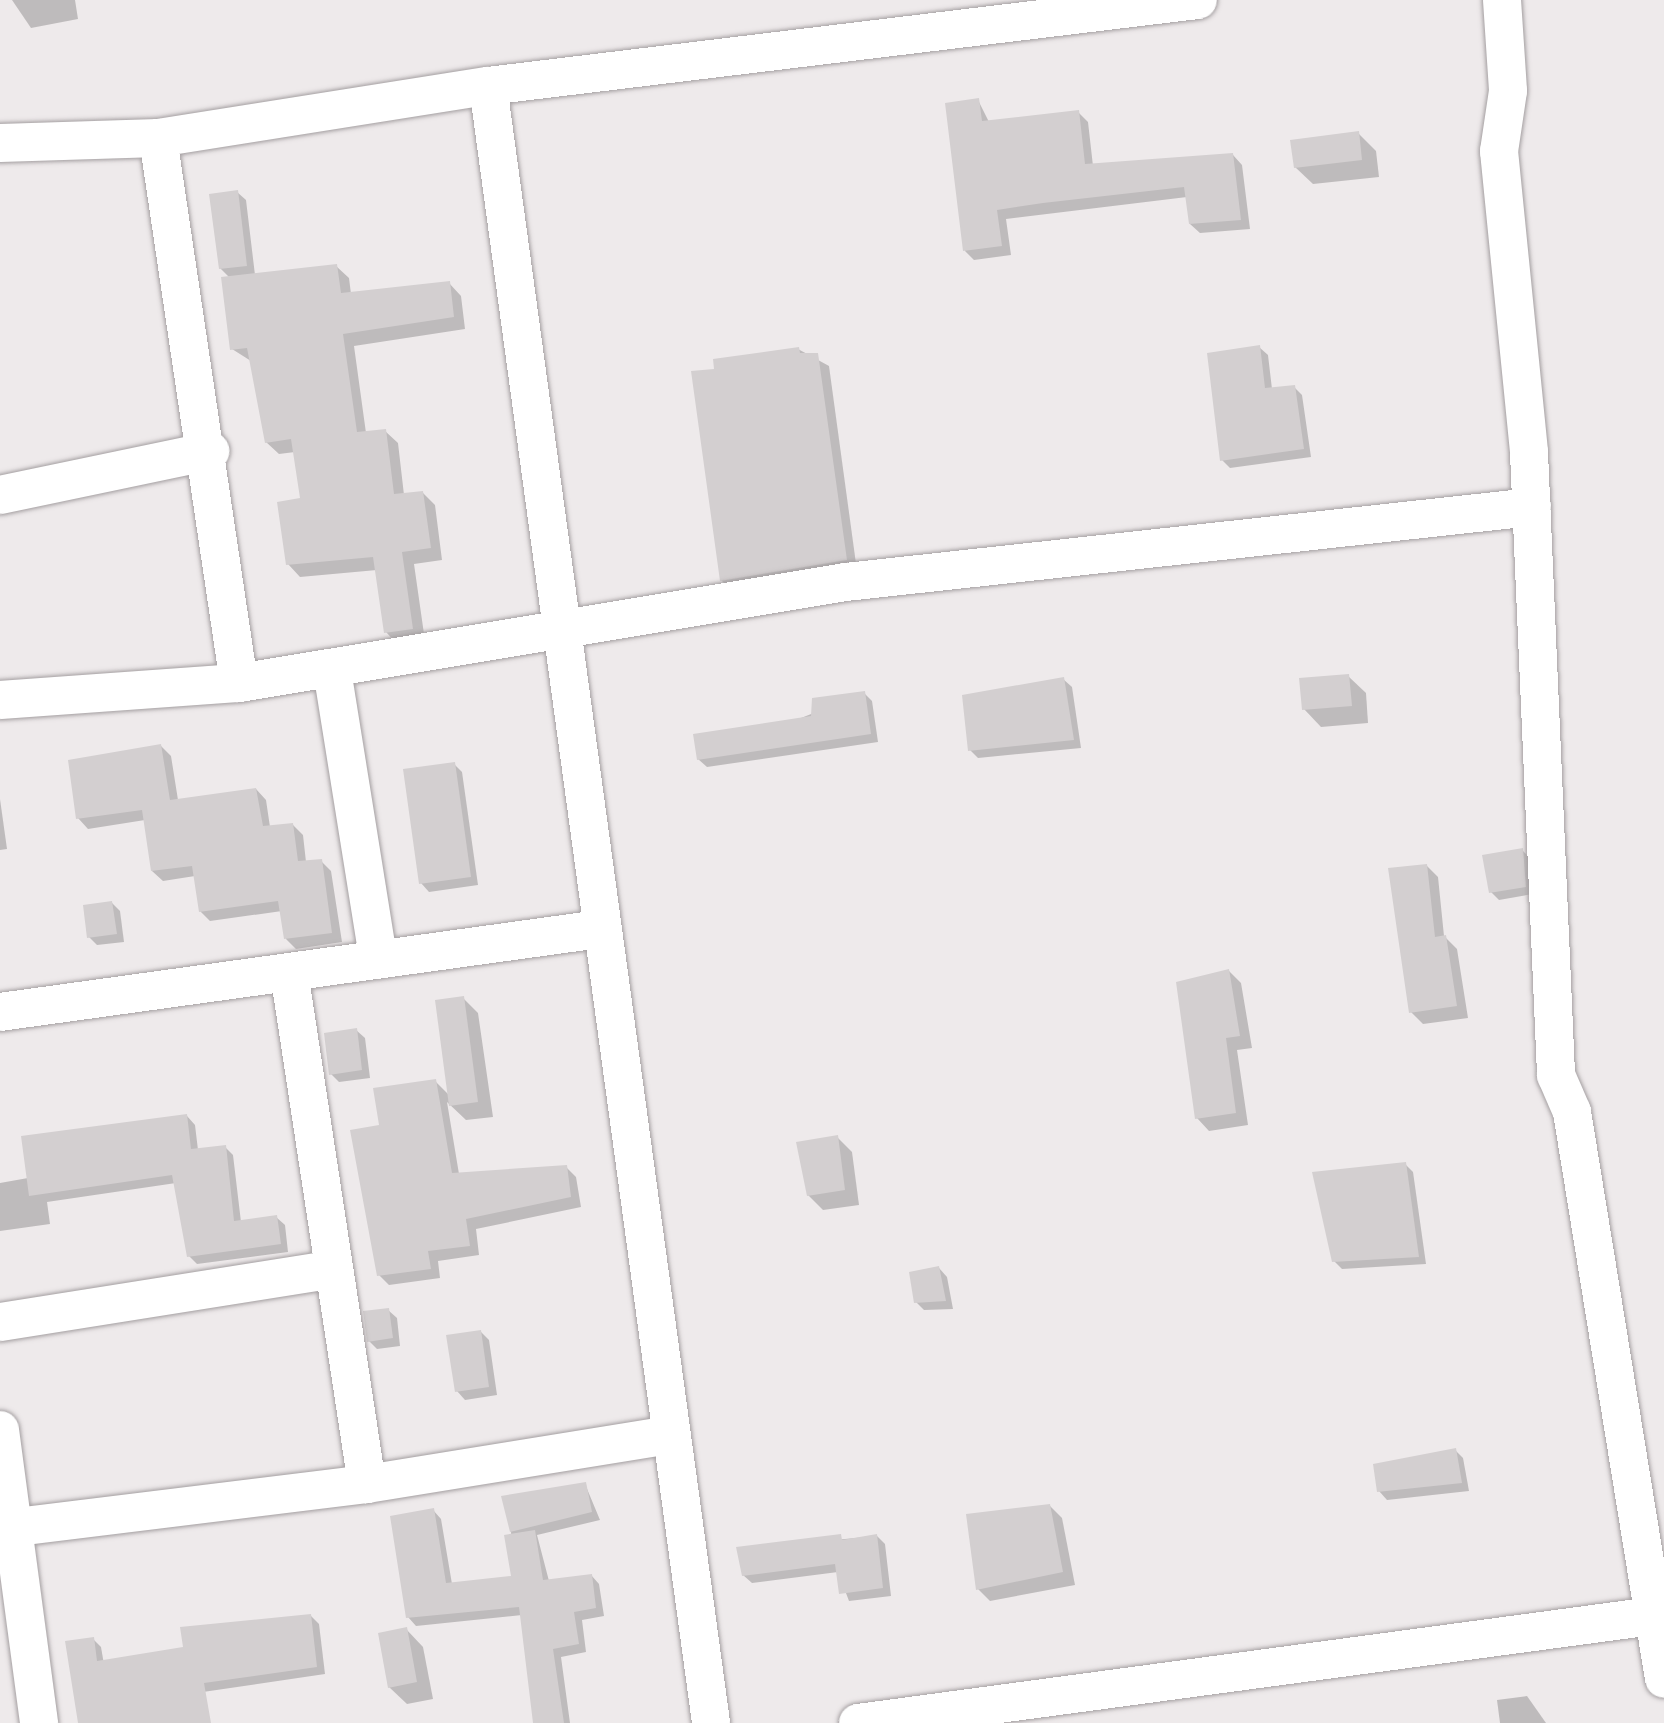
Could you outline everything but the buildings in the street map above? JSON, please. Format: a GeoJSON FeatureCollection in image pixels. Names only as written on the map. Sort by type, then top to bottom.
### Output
{"type":"FeatureCollection","features":[{"type":"Feature","properties":{"kind":"street"},"geometry":{"type":"LineString","coordinates":[[0,143],[158,138],[488,86],[1198,0]]}},
{"type":"Feature","properties":{"kind":"street"},"geometry":{"type":"LineString","coordinates":[[1502,0],[1508,91],[1499,151],[1532,507],[1556,1074],[1572,1112],[1664,1679]]}},
{"type":"Feature","properties":{"kind":"street"},"geometry":{"type":"LineString","coordinates":[[488,86],[558,626],[711,1723]]}},
{"type":"Feature","properties":{"kind":"street"},"geometry":{"type":"LineString","coordinates":[[158,138],[210,451],[239,683]]}},
{"type":"Feature","properties":{"kind":"street"},"geometry":{"type":"LineString","coordinates":[[0,495],[210,451]]}},
{"type":"Feature","properties":{"kind":"street"},"geometry":{"type":"LineString","coordinates":[[0,700],[239,683],[332,670],[558,626],[846,582],[1532,507]]}},
{"type":"Feature","properties":{"kind":"street"},"geometry":{"type":"LineString","coordinates":[[332,670],[378,957]]}},
{"type":"Feature","properties":{"kind":"street"},"geometry":{"type":"LineString","coordinates":[[0,1012],[378,957],[600,929]]}},
{"type":"Feature","properties":{"kind":"street"},"geometry":{"type":"LineString","coordinates":[[289,972],[367,1484]]}},
{"type":"Feature","properties":{"kind":"street"},"geometry":{"type":"LineString","coordinates":[[0,1322],[334,1269]]}},
{"type":"Feature","properties":{"kind":"street"},"geometry":{"type":"LineString","coordinates":[[0,1430],[16,1527],[39,1723]]}},
{"type":"Feature","properties":{"kind":"street"},"geometry":{"type":"LineString","coordinates":[[16,1527],[367,1484],[671,1435]]}},
{"type":"Feature","properties":{"kind":"street"},"geometry":{"type":"LineString","coordinates":[[858,1723],[1652,1616]]}}]}
